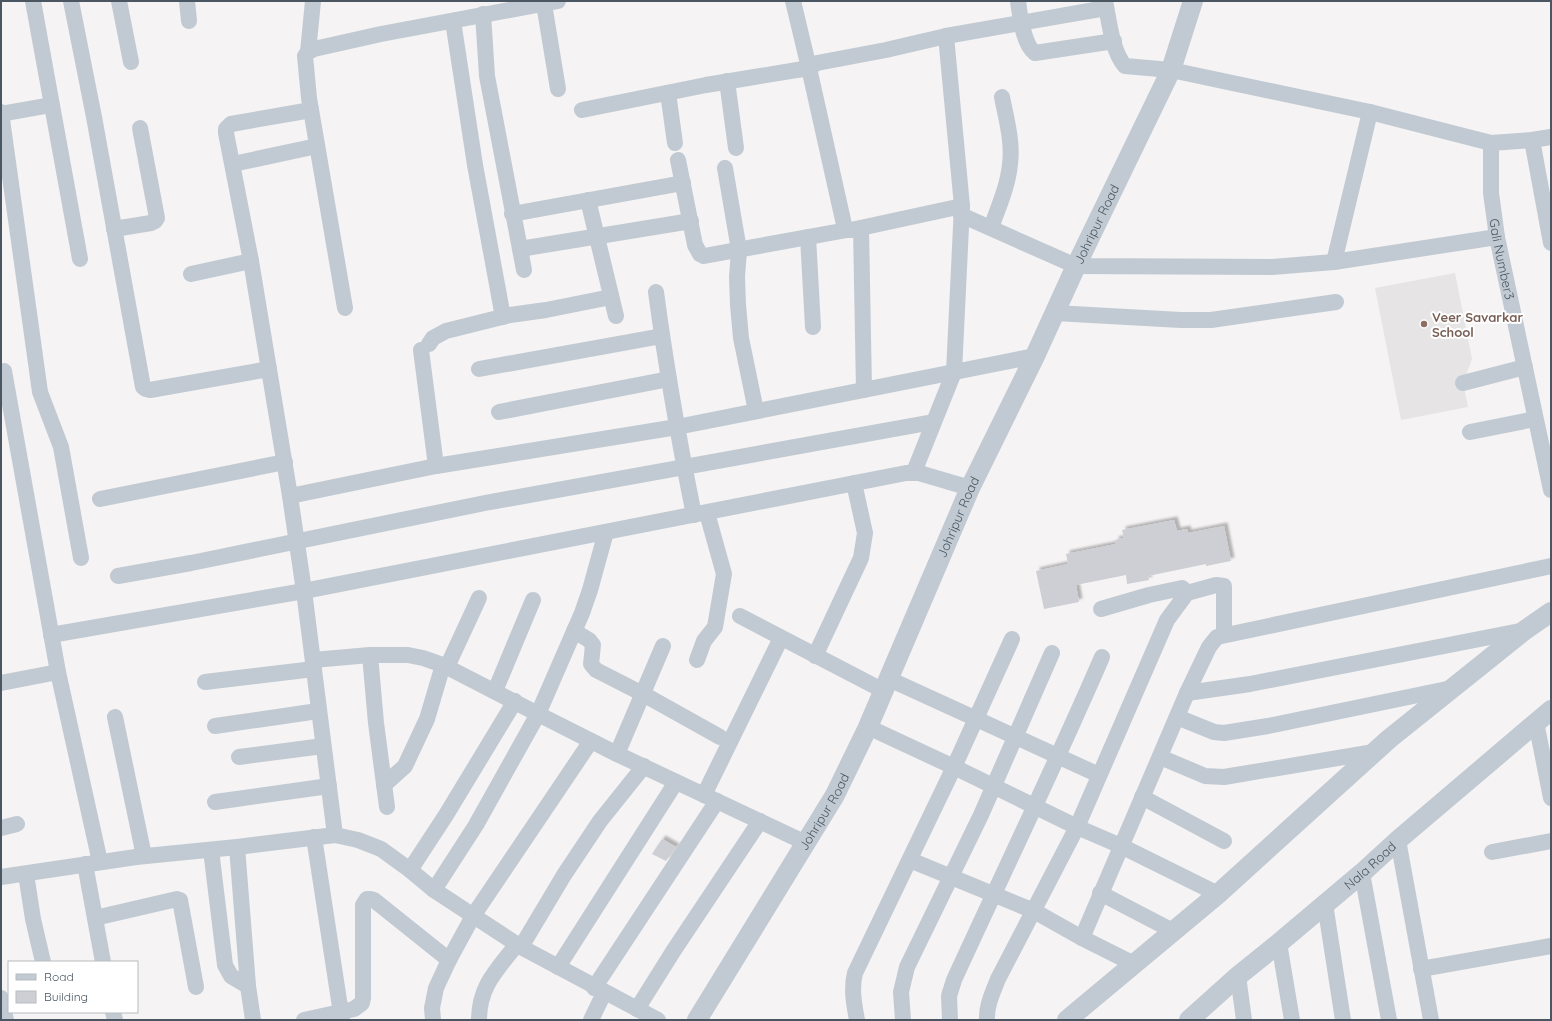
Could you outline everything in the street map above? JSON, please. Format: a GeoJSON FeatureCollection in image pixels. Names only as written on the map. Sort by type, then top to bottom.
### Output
{"type":"FeatureCollection","features":[{"type":"Feature","properties":{"kind":"street"},"geometry":{"type":"LineString","coordinates":[[33,1],[80,259]]}},
{"type":"Feature","properties":{"kind":"street"},"geometry":{"type":"LineString","coordinates":[[71,1],[143,387],[150,390],[269,369]]}},
{"type":"Feature","properties":{"kind":"street"},"geometry":{"type":"LineString","coordinates":[[119,1],[131,62]]}},
{"type":"Feature","properties":{"kind":"street"},"geometry":{"type":"LineString","coordinates":[[187,1],[189,21]]}},
{"type":"Feature","properties":{"kind":"street"},"geometry":{"type":"LineString","coordinates":[[313,1],[308,52],[305,56],[305,61],[311,110],[345,308]]}},
{"type":"Feature","properties":{"kind":"street"},"geometry":{"type":"LineString","coordinates":[[792,1],[809,68],[844,225],[854,229]]}},
{"type":"Feature","properties":{"kind":"street"},"geometry":{"type":"LineString","coordinates":[[1018,1],[1021,23],[1031,50],[1035,54],[1114,41]]}},
{"type":"Feature","properties":{"kind":"street","name":"Johripur Road"},"geometry":{"type":"LineString","coordinates":[[697,1020],[835,795],[868,727],[970,488],[1035,356],[1076,266],[1171,70],[1193,1]]}},
{"type":"Feature","properties":{"kind":"street"},"geometry":{"type":"LineString","coordinates":[[308,52],[314,49],[381,34],[453,21],[519,4],[551,2],[558,89]]}},
{"type":"Feature","properties":{"kind":"street"},"geometry":{"type":"LineString","coordinates":[[582,110],[809,68],[817,63],[886,50],[946,36],[1021,23],[1106,4],[1114,41],[1120,60],[1125,66],[1171,70],[1370,112],[1491,143],[1551,137]]}},
{"type":"Feature","properties":{"kind":"street"},"geometry":{"type":"LineString","coordinates":[[483,14],[487,76],[512,214],[524,270]]}},
{"type":"Feature","properties":{"kind":"street"},"geometry":{"type":"LineString","coordinates":[[453,21],[475,165],[504,316]]}},
{"type":"Feature","properties":{"kind":"street"},"geometry":{"type":"LineString","coordinates":[[914,472],[954,372],[961,211],[946,36]]}},
{"type":"Feature","properties":{"kind":"street"},"geometry":{"type":"LineString","coordinates":[[727,82],[736,148]]}},
{"type":"Feature","properties":{"kind":"street"},"geometry":{"type":"LineString","coordinates":[[668,93],[675,143]]}},
{"type":"Feature","properties":{"kind":"street"},"geometry":{"type":"LineString","coordinates":[[991,228],[1007,181],[1010,163],[1010,149],[1002,97]]}},
{"type":"Feature","properties":{"kind":"street"},"geometry":{"type":"LineString","coordinates":[[51,105],[1,113],[40,392],[61,447],[81,558]]}},
{"type":"Feature","properties":{"kind":"street"},"geometry":{"type":"LineString","coordinates":[[311,110],[228,126],[226,133],[251,261],[285,462],[304,591],[318,711],[335,835]]}},
{"type":"Feature","properties":{"kind":"street"},"geometry":{"type":"LineString","coordinates":[[1334,262],[1370,112]]}},
{"type":"Feature","properties":{"kind":"street"},"geometry":{"type":"LineString","coordinates":[[114,229],[151,223],[157,218],[158,214],[140,128]]}},
{"type":"Feature","properties":{"kind":"street"},"geometry":{"type":"LineString","coordinates":[[1532,140],[1551,239]]}},
{"type":"Feature","properties":{"kind":"street","name":"Gali Number3"},"geometry":{"type":"LineString","coordinates":[[1491,143],[1492,193],[1497,237],[1551,490]]}},
{"type":"Feature","properties":{"kind":"street"},"geometry":{"type":"LineString","coordinates":[[233,164],[317,146]]}},
{"type":"Feature","properties":{"kind":"street"},"geometry":{"type":"LineString","coordinates":[[678,160],[696,245],[700,254],[704,256],[961,211],[991,228],[1076,266],[1272,267],[1334,262],[1497,237]]}},
{"type":"Feature","properties":{"kind":"street"},"geometry":{"type":"LineString","coordinates":[[725,168],[740,250],[736,277],[742,345],[756,411]]}},
{"type":"Feature","properties":{"kind":"street"},"geometry":{"type":"LineString","coordinates":[[512,214],[683,183]]}},
{"type":"Feature","properties":{"kind":"street"},"geometry":{"type":"LineString","coordinates":[[588,200],[616,316]]}},
{"type":"Feature","properties":{"kind":"street"},"geometry":{"type":"LineString","coordinates":[[520,249],[691,221]]}},
{"type":"Feature","properties":{"kind":"street"},"geometry":{"type":"LineString","coordinates":[[854,229],[864,390]]}},
{"type":"Feature","properties":{"kind":"street"},"geometry":{"type":"LineString","coordinates":[[808,237],[813,327]]}},
{"type":"Feature","properties":{"kind":"street"},"geometry":{"type":"LineString","coordinates":[[191,274],[251,261]]}},
{"type":"Feature","properties":{"kind":"street"},"geometry":{"type":"LineString","coordinates":[[656,292],[684,468],[724,574],[715,627],[704,641],[697,660]]}},
{"type":"Feature","properties":{"kind":"street"},"geometry":{"type":"LineString","coordinates":[[436,466],[425,347],[433,338],[446,331],[504,316],[546,310],[611,297]]}},
{"type":"Feature","properties":{"kind":"street"},"geometry":{"type":"LineString","coordinates":[[1055,313],[1211,320],[1336,302]]}},
{"type":"Feature","properties":{"kind":"street"},"geometry":{"type":"LineString","coordinates":[[479,369],[662,336]]}},
{"type":"Feature","properties":{"kind":"street"},"geometry":{"type":"LineString","coordinates":[[290,496],[436,466],[677,427],[1035,356]]}},
{"type":"Feature","properties":{"kind":"street"},"geometry":{"type":"LineString","coordinates":[[1463,383],[1525,367]]}},
{"type":"Feature","properties":{"kind":"street"},"geometry":{"type":"LineString","coordinates":[[4,371],[92,863],[95,918],[104,961]]}},
{"type":"Feature","properties":{"kind":"street"},"geometry":{"type":"LineString","coordinates":[[500,412],[669,379]]}},
{"type":"Feature","properties":{"kind":"street"},"geometry":{"type":"LineString","coordinates":[[1470,432],[1535,419]]}},
{"type":"Feature","properties":{"kind":"street"},"geometry":{"type":"LineString","coordinates":[[118,576],[191,563],[485,503],[934,422]]}},
{"type":"Feature","properties":{"kind":"street"},"geometry":{"type":"LineString","coordinates":[[100,499],[285,462]]}},
{"type":"Feature","properties":{"kind":"street"},"geometry":{"type":"LineString","coordinates":[[51,635],[304,591],[914,472],[970,488]]}},
{"type":"Feature","properties":{"kind":"street"},"geometry":{"type":"LineString","coordinates":[[815,656],[860,558],[865,533],[854,483]]}},
{"type":"Feature","properties":{"kind":"street"},"geometry":{"type":"LineString","coordinates":[[434,890],[476,825],[538,714],[590,590],[606,532]]}},
{"type":"Feature","properties":{"kind":"street"},"geometry":{"type":"LineString","coordinates":[[1082,938],[1187,693],[1208,647],[1217,637],[1551,566]]}},
{"type":"Feature","properties":{"kind":"street"},"geometry":{"type":"LineString","coordinates":[[987,1020],[992,995],[998,979],[1077,827],[1167,620],[1187,593],[1216,585],[1224,586],[1224,635]]}},
{"type":"Feature","properties":{"kind":"street"},"geometry":{"type":"LineString","coordinates":[[1101,609],[1149,595],[1182,588],[1187,593]]}},
{"type":"Feature","properties":{"kind":"street"},"geometry":{"type":"LineString","coordinates":[[384,785],[405,766],[427,719],[445,666],[479,598]]}},
{"type":"Feature","properties":{"kind":"street"},"geometry":{"type":"LineString","coordinates":[[495,691],[533,600]]}},
{"type":"Feature","properties":{"kind":"street"},"geometry":{"type":"LineString","coordinates":[[1067,1020],[1218,894],[1374,752],[1525,630],[1551,612]]}},
{"type":"Feature","properties":{"kind":"street"},"geometry":{"type":"LineString","coordinates":[[740,616],[815,656],[976,719],[1099,775]]}},
{"type":"Feature","properties":{"kind":"street"},"geometry":{"type":"LineString","coordinates":[[1187,693],[1250,684],[1525,630]]}},
{"type":"Feature","properties":{"kind":"street"},"geometry":{"type":"LineString","coordinates":[[574,631],[589,640],[593,645],[592,664],[596,670],[644,694],[720,738]]}},
{"type":"Feature","properties":{"kind":"street"},"geometry":{"type":"LineString","coordinates":[[591,1020],[599,990],[710,798],[781,638]]}},
{"type":"Feature","properties":{"kind":"street"},"geometry":{"type":"LineString","coordinates":[[857,1020],[852,983],[855,973],[954,767],[1012,639]]}},
{"type":"Feature","properties":{"kind":"street"},"geometry":{"type":"LineString","coordinates":[[617,754],[644,694],[663,646]]}},
{"type":"Feature","properties":{"kind":"street"},"geometry":{"type":"LineString","coordinates":[[903,1020],[900,992],[907,967],[994,787],[1052,653]]}},
{"type":"Feature","properties":{"kind":"street"},"geometry":{"type":"LineString","coordinates":[[370,655],[376,723],[387,807]]}},
{"type":"Feature","properties":{"kind":"street"},"geometry":{"type":"LineString","coordinates":[[205,682],[370,655],[408,655],[423,658],[445,666],[617,754],[806,843]]}},
{"type":"Feature","properties":{"kind":"street"},"geometry":{"type":"LineString","coordinates":[[950,1020],[949,996],[954,980],[1058,756],[1102,657]]}},
{"type":"Feature","properties":{"kind":"street"},"geometry":{"type":"LineString","coordinates":[[1,683],[58,672]]}},
{"type":"Feature","properties":{"kind":"street"},"geometry":{"type":"LineString","coordinates":[[1177,717],[1214,732],[1224,734],[1452,688]]}},
{"type":"Feature","properties":{"kind":"street"},"geometry":{"type":"LineString","coordinates":[[410,870],[446,816],[515,701]]}},
{"type":"Feature","properties":{"kind":"street"},"geometry":{"type":"LineString","coordinates":[[215,726],[318,711]]}},
{"type":"Feature","properties":{"kind":"street"},"geometry":{"type":"LineString","coordinates":[[1544,716],[1551,798]]}},
{"type":"Feature","properties":{"kind":"street","name":"Nala Road"},"geometry":{"type":"LineString","coordinates":[[1198,1016],[1238,976],[1325,904],[1544,716]]}},
{"type":"Feature","properties":{"kind":"street"},"geometry":{"type":"LineString","coordinates":[[115,717],[144,856]]}},
{"type":"Feature","properties":{"kind":"street"},"geometry":{"type":"LineString","coordinates":[[868,727],[1077,827],[1121,846],[1218,894]]}},
{"type":"Feature","properties":{"kind":"street"},"geometry":{"type":"LineString","coordinates":[[433,1020],[432,1008],[436,988],[449,960],[473,916],[591,741]]}},
{"type":"Feature","properties":{"kind":"street"},"geometry":{"type":"LineString","coordinates":[[239,757],[323,746]]}},
{"type":"Feature","properties":{"kind":"street"},"geometry":{"type":"LineString","coordinates":[[1160,757],[1204,776],[1224,777],[1374,752]]}},
{"type":"Feature","properties":{"kind":"street"},"geometry":{"type":"LineString","coordinates":[[479,1020],[479,1006],[488,982],[519,946],[600,821],[644,766]]}},
{"type":"Feature","properties":{"kind":"street"},"geometry":{"type":"LineString","coordinates":[[558,967],[676,782]]}},
{"type":"Feature","properties":{"kind":"street"},"geometry":{"type":"LineString","coordinates":[[215,802],[329,786]]}},
{"type":"Feature","properties":{"kind":"street"},"geometry":{"type":"LineString","coordinates":[[1142,797],[1224,841]]}},
{"type":"Feature","properties":{"kind":"street"},"geometry":{"type":"LineString","coordinates":[[637,1009],[674,950],[760,821]]}},
{"type":"Feature","properties":{"kind":"street"},"geometry":{"type":"LineString","coordinates":[[1,828],[17,824]]}},
{"type":"Feature","properties":{"kind":"street"},"geometry":{"type":"LineString","coordinates":[[1,877],[144,856],[211,850],[314,837],[335,835],[358,840],[381,849],[434,890],[519,946],[599,990],[658,1020]]}},
{"type":"Feature","properties":{"kind":"street"},"geometry":{"type":"LineString","coordinates":[[314,837],[341,1016]]}},
{"type":"Feature","properties":{"kind":"street"},"geometry":{"type":"LineString","coordinates":[[1398,840],[1431,1020]]}},
{"type":"Feature","properties":{"kind":"street"},"geometry":{"type":"LineString","coordinates":[[1492,852],[1551,841]]}},
{"type":"Feature","properties":{"kind":"street"},"geometry":{"type":"LineString","coordinates":[[237,847],[248,986],[253,1020]]}},
{"type":"Feature","properties":{"kind":"street"},"geometry":{"type":"LineString","coordinates":[[211,850],[225,965],[231,976],[248,986]]}},
{"type":"Feature","properties":{"kind":"street"},"geometry":{"type":"LineString","coordinates":[[910,860],[950,878],[1034,911],[1082,938],[1134,964]]}},
{"type":"Feature","properties":{"kind":"street"},"geometry":{"type":"LineString","coordinates":[[1362,872],[1389,1020]]}},
{"type":"Feature","properties":{"kind":"street"},"geometry":{"type":"LineString","coordinates":[[26,874],[32,919],[43,961]]}},
{"type":"Feature","properties":{"kind":"street"},"geometry":{"type":"LineString","coordinates":[[1100,893],[1173,931]]}},
{"type":"Feature","properties":{"kind":"street"},"geometry":{"type":"LineString","coordinates":[[304,1020],[341,1016],[358,1007],[362,1003],[363,905],[367,899],[374,900],[449,960]]}},
{"type":"Feature","properties":{"kind":"street"},"geometry":{"type":"LineString","coordinates":[[95,918],[180,900],[196,987]]}},
{"type":"Feature","properties":{"kind":"street"},"geometry":{"type":"LineString","coordinates":[[1325,904],[1343,1020]]}},
{"type":"Feature","properties":{"kind":"street"},"geometry":{"type":"LineString","coordinates":[[1279,943],[1292,1020]]}},
{"type":"Feature","properties":{"kind":"street"},"geometry":{"type":"LineString","coordinates":[[1422,969],[1551,946]]}},
{"type":"Feature","properties":{"kind":"street"},"geometry":{"type":"LineString","coordinates":[[1238,976],[1244,1020]]}},
{"type":"Feature","properties":{"kind":"street"},"geometry":{"type":"LineString","coordinates":[[1,998],[6,1020]]}},
{"type":"Feature","properties":{"kind":"shaded area","name":"Veer Savarkar School"},"geometry":{"type":"Polygon","coordinates":[[[1455,273],[1472,359],[1463,383],[1468,407],[1401,420],[1375,288],[1455,273]]]}},
{"type":"Feature","properties":{"kind":"building"},"geometry":{"type":"Polygon","coordinates":[[[1174,520],[1177,531],[1187,529],[1188,533],[1224,526],[1231,561],[1206,566],[1206,564],[1148,576],[1149,580],[1127,584],[1126,575],[1076,585],[1079,602],[1044,609],[1036,571],[1068,564],[1066,554],[1116,544],[1115,540],[1124,538],[1122,530],[1174,520]]]}},
{"type":"Feature","properties":{"kind":"building"},"geometry":{"type":"Polygon","coordinates":[[[662,839],[676,847],[666,861],[652,854],[662,839]]]}},
{"type":"Feature","properties":{"kind":"place","name":"Veer Savarkar School"},"geometry":{"type":"Point","coordinates":[1424,324]}}]}
